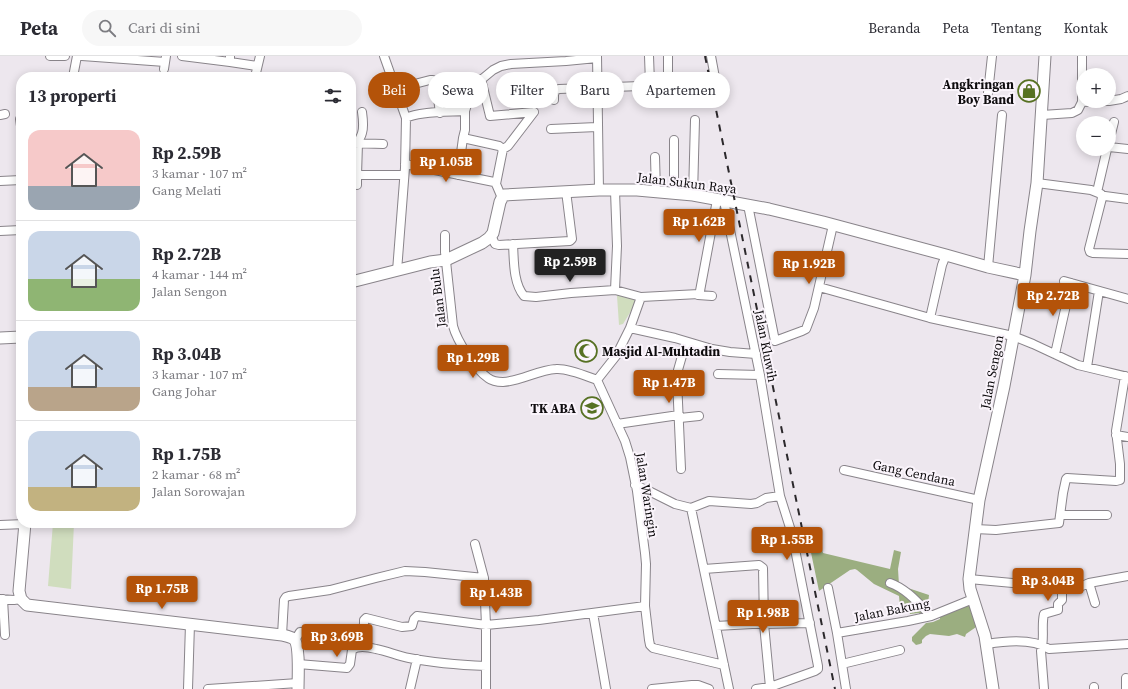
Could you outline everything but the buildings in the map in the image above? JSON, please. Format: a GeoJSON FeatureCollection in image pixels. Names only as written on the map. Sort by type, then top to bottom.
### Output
{"type":"FeatureCollection","features":[{"type":"Feature","properties":{"kind":"street"},"geometry":{"type":"LineString","coordinates":[[50,56],[65,56]]}},
{"type":"Feature","properties":{"kind":"street"},"geometry":{"type":"LineString","coordinates":[[74,72],[77,56]]}},
{"type":"Feature","properties":{"kind":"street"},"geometry":{"type":"LineString","coordinates":[[82,56],[165,62]]}},
{"type":"Feature","properties":{"kind":"street"},"geometry":{"type":"LineString","coordinates":[[182,56],[230,59],[257,66]]}},
{"type":"Feature","properties":{"kind":"street"},"geometry":{"type":"LineString","coordinates":[[256,72],[260,56]]}},
{"type":"Feature","properties":{"kind":"street"},"geometry":{"type":"LineString","coordinates":[[384,56],[389,72]]}},
{"type":"Feature","properties":{"kind":"street"},"geometry":{"type":"LineString","coordinates":[[648,56],[649,72]]}},
{"type":"Feature","properties":{"kind":"street"},"geometry":{"type":"LineString","coordinates":[[624,87],[668,86],[668,56]]}},
{"type":"Feature","properties":{"kind":"street"},"geometry":{"type":"LineString","coordinates":[[711,56],[714,72]]}},
{"type":"Feature","properties":{"kind":"street"},"geometry":{"type":"LineString","coordinates":[[988,93],[992,56]]}},
{"type":"Feature","properties":{"kind":"street","name":"Jalan Sengon"},"geometry":{"type":"LineString","coordinates":[[993,689],[987,644],[970,590],[969,579],[979,500],[1003,394],[1025,275],[1037,183],[1045,56]]}},
{"type":"Feature","properties":{"kind":"street"},"geometry":{"type":"LineString","coordinates":[[1082,56],[1082,68]]}},
{"type":"Feature","properties":{"kind":"street"},"geometry":{"type":"LineString","coordinates":[[488,74],[501,66],[511,64],[566,61],[597,57],[597,72]]}},
{"type":"Feature","properties":{"kind":"street"},"geometry":{"type":"LineString","coordinates":[[420,83],[430,80],[435,81],[440,113]]}},
{"type":"Feature","properties":{"kind":"street"},"geometry":{"type":"LineString","coordinates":[[1116,100],[1128,96]]}},
{"type":"Feature","properties":{"kind":"street"},"geometry":{"type":"LineString","coordinates":[[397,271],[405,164],[406,118],[402,108]]}},
{"type":"Feature","properties":{"kind":"street"},"geometry":{"type":"LineString","coordinates":[[458,175],[465,130],[466,108]]}},
{"type":"Feature","properties":{"kind":"street"},"geometry":{"type":"LineString","coordinates":[[488,108],[490,116],[534,112],[508,146],[502,149]]}},
{"type":"Feature","properties":{"kind":"street"},"geometry":{"type":"LineString","coordinates":[[598,108],[599,190]]}},
{"type":"Feature","properties":{"kind":"street"},"geometry":{"type":"LineString","coordinates":[[1042,115],[1072,113],[1079,108]]}},
{"type":"Feature","properties":{"kind":"street"},"geometry":{"type":"LineString","coordinates":[[406,118],[413,115],[465,111]]}},
{"type":"Feature","properties":{"kind":"street"},"geometry":{"type":"LineString","coordinates":[[356,142],[362,134],[362,112]]}},
{"type":"Feature","properties":{"kind":"street"},"geometry":{"type":"LineString","coordinates":[[988,268],[1002,115]]}},
{"type":"Feature","properties":{"kind":"street"},"geometry":{"type":"LineString","coordinates":[[692,195],[695,120]]}},
{"type":"Feature","properties":{"kind":"street"},"geometry":{"type":"LineString","coordinates":[[551,129],[598,127]]}},
{"type":"Feature","properties":{"kind":"street"},"geometry":{"type":"LineString","coordinates":[[464,138],[499,146],[502,149]]}},
{"type":"Feature","properties":{"kind":"street"},"geometry":{"type":"LineString","coordinates":[[674,140],[674,194]]}},
{"type":"Feature","properties":{"kind":"street"},"geometry":{"type":"LineString","coordinates":[[356,143],[383,144]]}},
{"type":"Feature","properties":{"kind":"street"},"geometry":{"type":"LineString","coordinates":[[1116,148],[1128,149]]}},
{"type":"Feature","properties":{"kind":"street"},"geometry":{"type":"LineString","coordinates":[[356,281],[430,262],[446,260],[482,243],[491,235],[502,198],[496,184],[502,149]]}},
{"type":"Feature","properties":{"kind":"street"},"geometry":{"type":"LineString","coordinates":[[1107,156],[1089,249],[1090,252],[1094,253],[1128,254]]}},
{"type":"Feature","properties":{"kind":"street"},"geometry":{"type":"LineString","coordinates":[[655,157],[656,192]]}},
{"type":"Feature","properties":{"kind":"street"},"geometry":{"type":"LineString","coordinates":[[405,164],[494,182],[496,184]]}},
{"type":"Feature","properties":{"kind":"street"},"geometry":{"type":"LineString","coordinates":[[357,186],[356,174],[404,175]]}},
{"type":"Feature","properties":{"kind":"street"},"geometry":{"type":"LineString","coordinates":[[0,181],[16,180]]}},
{"type":"Feature","properties":{"kind":"street"},"geometry":{"type":"LineString","coordinates":[[1037,183],[1061,185],[1100,195],[1128,199]]}},
{"type":"Feature","properties":{"kind":"street","name":"Jalan Sukun Raya"},"geometry":{"type":"LineString","coordinates":[[502,198],[504,195],[599,190],[637,190],[692,195],[748,205],[833,225],[946,255],[988,268],[1025,275]]}},
{"type":"Feature","properties":{"kind":"street"},"geometry":{"type":"LineString","coordinates":[[491,235],[495,244],[499,245],[571,240],[566,191]]}},
{"type":"Feature","properties":{"kind":"street"},"geometry":{"type":"LineString","coordinates":[[614,290],[617,246],[615,191]]}},
{"type":"Feature","properties":{"kind":"street"},"geometry":{"type":"LineString","coordinates":[[698,294],[700,292],[720,200]]}},
{"type":"Feature","properties":{"kind":"street","name":"Jalan Kluwih"},"geometry":{"type":"LineString","coordinates":[[720,200],[756,354],[780,496],[792,534],[810,623]]}},
{"type":"Feature","properties":{"kind":"street"},"geometry":{"type":"LineString","coordinates":[[748,205],[775,341],[806,329],[814,308],[833,225]]}},
{"type":"Feature","properties":{"kind":"street"},"geometry":{"type":"LineString","coordinates":[[0,231],[16,230]]}},
{"type":"Feature","properties":{"kind":"street","name":"Jalan Bulu"},"geometry":{"type":"LineString","coordinates":[[445,235],[445,252],[451,315],[455,334],[472,362],[480,371],[493,381],[503,382],[557,369],[569,371],[597,380]]}},
{"type":"Feature","properties":{"kind":"street"},"geometry":{"type":"LineString","coordinates":[[513,244],[516,275],[519,287],[524,296],[536,297],[614,290],[641,296],[698,294],[712,296]]}},
{"type":"Feature","properties":{"kind":"street"},"geometry":{"type":"LineString","coordinates":[[930,318],[942,265],[946,255]]}},
{"type":"Feature","properties":{"kind":"street"},"geometry":{"type":"LineString","coordinates":[[1055,354],[1068,282],[1128,299]]}},
{"type":"Feature","properties":{"kind":"street"},"geometry":{"type":"LineString","coordinates":[[819,288],[930,318],[1013,336],[1078,365],[1126,376],[1116,431],[1120,464],[1120,480],[1067,478],[1063,493],[1059,523],[996,530],[975,529]]}},
{"type":"Feature","properties":{"kind":"street"},"geometry":{"type":"LineString","coordinates":[[1087,367],[1098,290]]}},
{"type":"Feature","properties":{"kind":"street"},"geometry":{"type":"LineString","coordinates":[[597,380],[616,356],[630,328],[641,296]]}},
{"type":"Feature","properties":{"kind":"street"},"geometry":{"type":"LineString","coordinates":[[630,328],[712,349],[756,354]]}},
{"type":"Feature","properties":{"kind":"street"},"geometry":{"type":"LineString","coordinates":[[0,338],[16,336]]}},
{"type":"Feature","properties":{"kind":"street"},"geometry":{"type":"LineString","coordinates":[[681,469],[680,416],[677,380],[678,370],[686,342]]}},
{"type":"Feature","properties":{"kind":"street"},"geometry":{"type":"LineString","coordinates":[[718,374],[760,375]]}},
{"type":"Feature","properties":{"kind":"street","name":"Jalan Waringin"},"geometry":{"type":"LineString","coordinates":[[597,380],[625,441],[630,457],[638,497],[646,564],[645,606],[650,645],[654,648],[724,664]]}},
{"type":"Feature","properties":{"kind":"street"},"geometry":{"type":"LineString","coordinates":[[617,424],[680,416],[699,416]]}},
{"type":"Feature","properties":{"kind":"street"},"geometry":{"type":"LineString","coordinates":[[1116,435],[1128,437]]}},
{"type":"Feature","properties":{"kind":"street","name":"Gang Cendana"},"geometry":{"type":"LineString","coordinates":[[844,470],[979,500]]}},
{"type":"Feature","properties":{"kind":"street"},"geometry":{"type":"LineString","coordinates":[[635,485],[675,504],[691,508],[709,500],[750,504],[757,503],[766,498],[780,496]]}},
{"type":"Feature","properties":{"kind":"street"},"geometry":{"type":"LineString","coordinates":[[691,508],[730,689]]}},
{"type":"Feature","properties":{"kind":"street"},"geometry":{"type":"LineString","coordinates":[[1060,514],[1107,515]]}},
{"type":"Feature","properties":{"kind":"street"},"geometry":{"type":"LineString","coordinates":[[0,525],[16,524]]}},
{"type":"Feature","properties":{"kind":"street"},"geometry":{"type":"LineString","coordinates":[[21,600],[19,591],[25,528]]}},
{"type":"Feature","properties":{"kind":"street"},"geometry":{"type":"LineString","coordinates":[[475,544],[484,578],[486,689]]}},
{"type":"Feature","properties":{"kind":"street"},"geometry":{"type":"LineString","coordinates":[[704,569],[759,565],[763,568],[764,624],[770,687]]}},
{"type":"Feature","properties":{"kind":"street"},"geometry":{"type":"LineString","coordinates":[[282,635],[284,600],[294,595],[330,590],[405,571],[484,578]]}},
{"type":"Feature","properties":{"kind":"street"},"geometry":{"type":"LineString","coordinates":[[969,579],[1066,588],[1128,576]]}},
{"type":"Feature","properties":{"kind":"street"},"geometry":{"type":"LineString","coordinates":[[890,582],[907,592],[931,616]]}},
{"type":"Feature","properties":{"kind":"street"},"geometry":{"type":"LineString","coordinates":[[1089,583],[1095,603]]}},
{"type":"Feature","properties":{"kind":"street"},"geometry":{"type":"LineString","coordinates":[[828,588],[846,689]]}},
{"type":"Feature","properties":{"kind":"street"},"geometry":{"type":"LineString","coordinates":[[1044,689],[1041,651],[1043,645],[1042,622],[1044,614],[1058,610],[1058,604],[1062,600],[1062,591],[1066,588]]}},
{"type":"Feature","properties":{"kind":"street"},"geometry":{"type":"LineString","coordinates":[[5,635],[2,599],[21,600],[27,605],[282,635],[295,640]]}},
{"type":"Feature","properties":{"kind":"street","name":"Jalan Bakung"},"geometry":{"type":"LineString","coordinates":[[837,633],[931,616],[973,599]]}},
{"type":"Feature","properties":{"kind":"street"},"geometry":{"type":"LineString","coordinates":[[363,647],[364,620],[366,618],[402,627],[412,626],[414,619],[417,616],[486,625],[539,620],[645,606]]}},
{"type":"Feature","properties":{"kind":"street"},"geometry":{"type":"LineString","coordinates":[[593,613],[606,689]]}},
{"type":"Feature","properties":{"kind":"street"},"geometry":{"type":"LineString","coordinates":[[716,626],[810,623],[818,669],[770,687],[756,689]]}},
{"type":"Feature","properties":{"kind":"street"},"geometry":{"type":"LineString","coordinates":[[188,689],[190,624]]}},
{"type":"Feature","properties":{"kind":"street"},"geometry":{"type":"LineString","coordinates":[[208,689],[298,686],[297,647],[295,640],[300,632],[321,632]]}},
{"type":"Feature","properties":{"kind":"street"},"geometry":{"type":"LineString","coordinates":[[987,644],[999,642],[1021,642],[1043,645],[1049,649],[1128,644]]}},
{"type":"Feature","properties":{"kind":"street"},"geometry":{"type":"LineString","coordinates":[[298,664],[347,668],[350,664],[352,650],[356,647],[363,647],[378,649],[408,658],[462,665],[486,666]]}},
{"type":"Feature","properties":{"kind":"street"},"geometry":{"type":"LineString","coordinates":[[842,664],[900,650]]}},
{"type":"Feature","properties":{"kind":"street"},"geometry":{"type":"LineString","coordinates":[[410,689],[417,659]]}},
{"type":"Feature","properties":{"kind":"street"},"geometry":{"type":"LineString","coordinates":[[1126,678],[1126,689]]}},
{"type":"Feature","properties":{"kind":"street"},"geometry":{"type":"LineString","coordinates":[[652,689],[698,685],[709,689]]}},
{"type":"Feature","properties":{"kind":"green space"},"geometry":{"type":"Polygon","coordinates":[[[619,292],[637,297],[623,324],[619,325],[617,296],[619,292]]]}},
{"type":"Feature","properties":{"kind":"green space"},"geometry":{"type":"Polygon","coordinates":[[[53,528],[74,528],[71,589],[48,586],[53,528]]]}},
{"type":"Feature","properties":{"kind":"green space"},"geometry":{"type":"Polygon","coordinates":[[[809,543],[821,545],[823,553],[890,569],[894,550],[901,552],[898,569],[899,585],[929,595],[928,604],[930,608],[926,616],[920,617],[919,613],[910,614],[908,605],[900,607],[899,596],[874,584],[855,569],[850,570],[819,591],[809,543]]]}},
{"type":"Feature","properties":{"kind":"green space"},"geometry":{"type":"Polygon","coordinates":[[[972,602],[979,625],[966,634],[965,637],[957,634],[949,636],[930,634],[922,640],[922,643],[920,644],[916,645],[912,641],[912,637],[926,623],[940,619],[940,616],[972,602]]]}},
{"type":"Feature","properties":{"kind":"railway"},"geometry":{"type":"LineString","coordinates":[[705,56],[835,689]]}},
{"type":"Feature","properties":{"kind":"place","name":"Angkringan Boy Band"},"geometry":{"type":"Point","coordinates":[1029,91]}},
{"type":"Feature","properties":{"kind":"place","name":"Masjid Al-Muhtadin"},"geometry":{"type":"Point","coordinates":[586,351]}},
{"type":"Feature","properties":{"kind":"place","name":"TK ABA"},"geometry":{"type":"Point","coordinates":[592,408]}}]}
